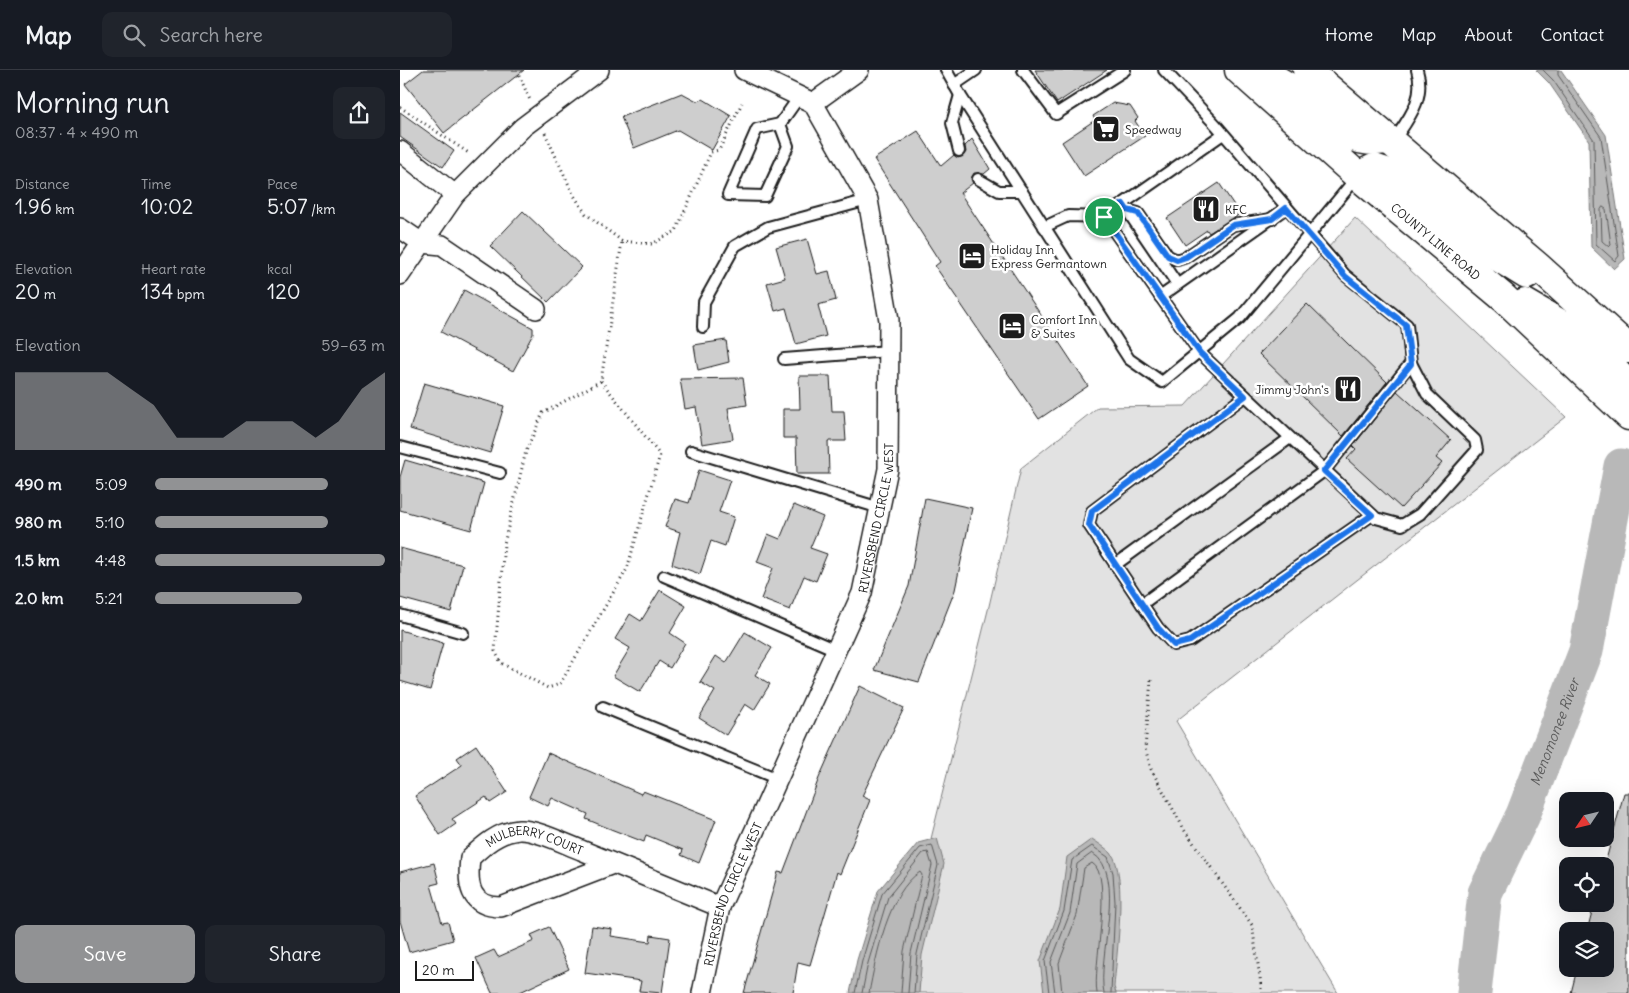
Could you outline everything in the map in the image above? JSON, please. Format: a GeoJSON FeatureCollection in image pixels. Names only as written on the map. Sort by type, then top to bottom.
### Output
{"type":"FeatureCollection","features":[{"type":"Feature","properties":{"kind":"main road","name":"COUNTY LINE ROAD"},"geometry":{"type":"LineString","coordinates":[[1239,70],[1358,176],[1504,298],[1629,416]]}},
{"type":"Feature","properties":{"kind":"main road"},"geometry":{"type":"LineString","coordinates":[[1259,70],[1290,88],[1342,133],[1358,140],[1373,142],[1390,141]]}},
{"type":"Feature","properties":{"kind":"main road"},"geometry":{"type":"LineString","coordinates":[[1308,72],[1585,309],[1629,349]]}},
{"type":"Feature","properties":{"kind":"main road"},"geometry":{"type":"LineString","coordinates":[[1358,176],[1390,141]]}},
{"type":"Feature","properties":{"kind":"main road"},"geometry":{"type":"LineString","coordinates":[[1358,176],[1374,168],[1392,174],[1485,249],[1585,309]]}},
{"type":"Feature","properties":{"kind":"main road"},"geometry":{"type":"LineString","coordinates":[[1474,273],[1573,330],[1629,385]]}},
{"type":"Feature","properties":{"kind":"street"},"geometry":{"type":"LineString","coordinates":[[400,275],[455,195],[537,115],[599,70]]}},
{"type":"Feature","properties":{"kind":"street"},"geometry":{"type":"LineString","coordinates":[[744,70],[806,100],[859,70]]}},
{"type":"Feature","properties":{"kind":"street","name":"RIVERSBEND CIRCLE WEST"},"geometry":{"type":"LineString","coordinates":[[702,993],[720,907],[862,593],[888,469],[889,320],[868,200],[806,100]]}},
{"type":"Feature","properties":{"kind":"street"},"geometry":{"type":"LineString","coordinates":[[400,151],[455,195]]}},
{"type":"Feature","properties":{"kind":"street"},"geometry":{"type":"LineString","coordinates":[[400,228],[422,242],[442,245],[536,309]]}},
{"type":"Feature","properties":{"kind":"street","name":"MULBERRY COURT"},"geometry":{"type":"LineString","coordinates":[[613,864],[501,906],[486,907],[474,897],[468,877],[470,858],[482,847],[499,835],[520,830],[544,836],[720,907]]}},
{"type":"Feature","properties":{"kind":"lane"},"geometry":{"type":"LineString","coordinates":[[946,70],[960,95],[1129,359],[1162,382],[1200,353],[1240,318],[1358,176]]}},
{"type":"Feature","properties":{"kind":"lane"},"geometry":{"type":"LineString","coordinates":[[954,85],[976,70]]}},
{"type":"Feature","properties":{"kind":"lane"},"geometry":{"type":"LineString","coordinates":[[1023,70],[1056,114],[1109,75],[1125,70]]}},
{"type":"Feature","properties":{"kind":"lane"},"geometry":{"type":"LineString","coordinates":[[1104,217],[1200,353],[1376,518],[1402,525],[1420,514],[1477,450],[1474,440],[1427,394],[1411,364],[1406,325],[1345,276],[1223,134],[1164,70]]}},
{"type":"Feature","properties":{"kind":"lane"},"geometry":{"type":"LineString","coordinates":[[1390,141],[1416,106],[1421,82],[1417,70]]}},
{"type":"Feature","properties":{"kind":"lane"},"geometry":{"type":"LineString","coordinates":[[959,150],[952,123],[960,95]]}},
{"type":"Feature","properties":{"kind":"lane"},"geometry":{"type":"LineString","coordinates":[[780,124],[788,146],[765,196],[728,195],[757,129],[780,124],[806,100]]}},
{"type":"Feature","properties":{"kind":"lane"},"geometry":{"type":"LineString","coordinates":[[1044,227],[1068,216],[1104,217],[1125,207],[1223,134]]}},
{"type":"Feature","properties":{"kind":"lane"},"geometry":{"type":"LineString","coordinates":[[978,179],[999,191],[1022,192]]}},
{"type":"Feature","properties":{"kind":"lane"},"geometry":{"type":"LineString","coordinates":[[703,327],[704,302],[736,246],[768,227],[868,200]]}},
{"type":"Feature","properties":{"kind":"lane"},"geometry":{"type":"LineString","coordinates":[[1125,207],[1138,213],[1168,256],[1177,260],[1186,257],[1233,225],[1272,219]]}},
{"type":"Feature","properties":{"kind":"lane"},"geometry":{"type":"LineString","coordinates":[[1125,207],[1177,284]]}},
{"type":"Feature","properties":{"kind":"lane"},"geometry":{"type":"LineString","coordinates":[[1160,296],[1286,208]]}},
{"type":"Feature","properties":{"kind":"lane"},"geometry":{"type":"LineString","coordinates":[[784,359],[889,350]]}},
{"type":"Feature","properties":{"kind":"lane"},"geometry":{"type":"LineString","coordinates":[[1142,604],[1324,471],[1411,364]]}},
{"type":"Feature","properties":{"kind":"lane"},"geometry":{"type":"LineString","coordinates":[[1245,396],[1092,511],[1089,525],[1158,628],[1174,645],[1190,641],[1372,515]]}},
{"type":"Feature","properties":{"kind":"lane"},"geometry":{"type":"LineString","coordinates":[[1115,565],[1290,438]]}},
{"type":"Feature","properties":{"kind":"lane"},"geometry":{"type":"LineString","coordinates":[[400,447],[500,473]]}},
{"type":"Feature","properties":{"kind":"lane"},"geometry":{"type":"LineString","coordinates":[[691,451],[880,508]]}},
{"type":"Feature","properties":{"kind":"lane"},"geometry":{"type":"LineString","coordinates":[[664,576],[836,650]]}},
{"type":"Feature","properties":{"kind":"lane"},"geometry":{"type":"LineString","coordinates":[[400,615],[463,633]]}},
{"type":"Feature","properties":{"kind":"lane"},"geometry":{"type":"LineString","coordinates":[[603,707],[778,779]]}},
{"type":"Feature","properties":{"kind":"path"},"geometry":{"type":"LineString","coordinates":[[519,75],[573,194],[586,214],[622,241],[652,244],[676,230],[711,152],[719,150],[742,103]]}},
{"type":"Feature","properties":{"kind":"path"},"geometry":{"type":"LineString","coordinates":[[400,107],[469,152],[484,166]]}},
{"type":"Feature","properties":{"kind":"path"},"geometry":{"type":"LineString","coordinates":[[601,381],[543,413],[526,451],[504,544],[495,651],[501,663],[548,688],[560,684],[627,569],[660,455],[601,381],[622,241]]}},
{"type":"Feature","properties":{"kind":"path"},"geometry":{"type":"LineString","coordinates":[[1151,680],[1145,748],[1151,769],[1185,831],[1252,925],[1261,993]]}},
{"type":"Feature","properties":{"kind":"shaded area"},"geometry":{"type":"Polygon","coordinates":[[[1355,218],[1566,417],[1176,721],[1338,993],[902,993],[910,923],[989,606],[1021,468],[1098,407],[1185,406],[1355,218]]]}},
{"type":"Feature","properties":{"kind":"water"},"geometry":{"type":"Polygon","coordinates":[[[1536,70],[1561,70],[1606,135],[1625,259],[1614,269],[1591,247],[1589,141],[1549,83],[1536,70]]]}},
{"type":"Feature","properties":{"kind":"water"},"geometry":{"type":"Polygon","coordinates":[[[937,838],[944,864],[922,955],[919,993],[850,993],[857,960],[878,891],[918,843],[937,838]]]}},
{"type":"Feature","properties":{"kind":"water"},"geometry":{"type":"Polygon","coordinates":[[[1092,839],[1111,853],[1116,863],[1119,879],[1120,917],[1114,987],[1116,993],[1044,993],[1040,961],[1060,909],[1067,857],[1092,839]]]}},
{"type":"Feature","properties":{"kind":"building"},"geometry":{"type":"Polygon","coordinates":[[[423,70],[524,70],[444,133],[405,84],[423,70]]]}},
{"type":"Feature","properties":{"kind":"building"},"geometry":{"type":"Polygon","coordinates":[[[1035,70],[1107,70],[1057,103],[1035,70]]]}},
{"type":"Feature","properties":{"kind":"building"},"geometry":{"type":"Polygon","coordinates":[[[682,93],[697,101],[703,99],[731,116],[712,150],[678,130],[634,148],[621,117],[682,93]]]}},
{"type":"Feature","properties":{"kind":"building"},"geometry":{"type":"Polygon","coordinates":[[[1113,103],[1130,106],[1138,118],[1135,121],[1145,136],[1084,176],[1062,142],[1095,120],[1093,116],[1113,103]]]}},
{"type":"Feature","properties":{"kind":"building"},"geometry":{"type":"Polygon","coordinates":[[[400,112],[454,151],[443,167],[400,137],[400,112]]]}},
{"type":"Feature","properties":{"kind":"building","name":"Comfort Inn & Suites"},"geometry":{"type":"Polygon","coordinates":[[[918,131],[941,166],[954,155],[958,158],[963,156],[966,152],[965,146],[972,139],[990,169],[984,174],[974,173],[971,179],[973,183],[960,193],[1088,386],[1039,419],[935,266],[940,262],[874,159],[918,131]]]}},
{"type":"Feature","properties":{"kind":"building"},"geometry":{"type":"Polygon","coordinates":[[[1219,183],[1240,214],[1209,233],[1207,230],[1185,245],[1167,218],[1219,183]]]}},
{"type":"Feature","properties":{"kind":"building"},"geometry":{"type":"Polygon","coordinates":[[[523,211],[582,267],[548,302],[490,246],[523,211]]]}},
{"type":"Feature","properties":{"kind":"building"},"geometry":{"type":"Polygon","coordinates":[[[807,239],[817,274],[829,271],[836,300],[818,305],[826,336],[796,344],[786,308],[775,311],[767,283],[785,278],[776,247],[807,239]]]}},
{"type":"Feature","properties":{"kind":"building"},"geometry":{"type":"Polygon","coordinates":[[[464,290],[533,328],[533,334],[513,371],[441,332],[464,290]]]}},
{"type":"Feature","properties":{"kind":"building"},"geometry":{"type":"Polygon","coordinates":[[[1307,304],[1387,382],[1343,436],[1259,354],[1307,304]]]}},
{"type":"Feature","properties":{"kind":"building"},"geometry":{"type":"Polygon","coordinates":[[[726,340],[729,362],[698,370],[694,345],[726,340]]]}},
{"type":"Feature","properties":{"kind":"building"},"geometry":{"type":"Polygon","coordinates":[[[799,376],[830,376],[832,411],[844,411],[846,441],[828,441],[829,474],[797,474],[796,438],[783,438],[783,409],[800,409],[799,376]]]}},
{"type":"Feature","properties":{"kind":"building"},"geometry":{"type":"Polygon","coordinates":[[[743,378],[747,405],[728,408],[733,439],[702,444],[696,407],[685,409],[680,379],[743,378]]]}},
{"type":"Feature","properties":{"kind":"building"},"geometry":{"type":"Polygon","coordinates":[[[424,383],[504,406],[490,453],[410,429],[424,383]]]}},
{"type":"Feature","properties":{"kind":"building"},"geometry":{"type":"Polygon","coordinates":[[[1397,391],[1451,440],[1436,458],[1442,463],[1401,508],[1347,459],[1356,449],[1353,446],[1397,391]]]}},
{"type":"Feature","properties":{"kind":"building"},"geometry":{"type":"Polygon","coordinates":[[[405,460],[484,483],[471,530],[400,510],[400,477],[405,460]]]}},
{"type":"Feature","properties":{"kind":"building"},"geometry":{"type":"Polygon","coordinates":[[[699,470],[730,480],[719,512],[734,517],[725,546],[711,541],[700,574],[672,564],[680,532],[665,527],[675,499],[689,503],[699,470]]]}},
{"type":"Feature","properties":{"kind":"building"},"geometry":{"type":"Polygon","coordinates":[[[925,498],[972,508],[955,590],[919,682],[874,670],[909,586],[925,498]]]}},
{"type":"Feature","properties":{"kind":"building"},"geometry":{"type":"Polygon","coordinates":[[[794,505],[823,517],[810,548],[827,554],[816,581],[804,576],[790,610],[761,599],[773,568],[757,562],[768,534],[780,539],[794,505]]]}},
{"type":"Feature","properties":{"kind":"building"},"geometry":{"type":"Polygon","coordinates":[[[400,548],[463,565],[451,612],[400,598],[400,548]]]}},
{"type":"Feature","properties":{"kind":"building"},"geometry":{"type":"Polygon","coordinates":[[[660,590],[686,606],[670,633],[685,643],[670,668],[659,661],[640,692],[613,676],[630,648],[615,639],[630,614],[641,621],[660,590]]]}},
{"type":"Feature","properties":{"kind":"building"},"geometry":{"type":"Polygon","coordinates":[[[400,630],[443,643],[430,690],[400,681],[400,630]]]}},
{"type":"Feature","properties":{"kind":"building"},"geometry":{"type":"Polygon","coordinates":[[[745,632],[772,648],[755,675],[770,684],[754,710],[745,704],[726,735],[699,718],[715,691],[700,682],[716,656],[726,663],[745,632]]]}},
{"type":"Feature","properties":{"kind":"building"},"geometry":{"type":"Polygon","coordinates":[[[860,686],[904,708],[862,796],[870,800],[840,874],[837,872],[810,965],[798,962],[793,993],[744,993],[778,872],[783,873],[819,778],[860,686]]]}},
{"type":"Feature","properties":{"kind":"building"},"geometry":{"type":"Polygon","coordinates":[[[476,745],[507,792],[490,803],[486,797],[452,819],[456,824],[440,835],[415,796],[462,765],[457,758],[476,745]]]}},
{"type":"Feature","properties":{"kind":"building"},"geometry":{"type":"Polygon","coordinates":[[[548,753],[641,794],[643,791],[716,820],[699,863],[681,855],[683,850],[646,835],[644,842],[586,819],[588,814],[552,798],[548,806],[529,797],[548,753]]]}},
{"type":"Feature","properties":{"kind":"building"},"geometry":{"type":"Polygon","coordinates":[[[1624,793],[1629,793],[1629,993],[1571,993],[1575,977],[1614,977],[1614,922],[1589,922],[1592,912],[1614,912],[1614,857],[1607,857],[1609,848],[1614,848],[1614,830],[1624,793]]]}},
{"type":"Feature","properties":{"kind":"building"},"geometry":{"type":"Polygon","coordinates":[[[434,863],[439,883],[431,885],[442,923],[448,922],[453,940],[409,952],[400,921],[400,872],[434,863]]]}},
{"type":"Feature","properties":{"kind":"building"},"geometry":{"type":"Polygon","coordinates":[[[592,926],[612,929],[611,936],[650,942],[651,935],[670,938],[662,993],[639,991],[641,981],[585,973],[592,926]]]}},
{"type":"Feature","properties":{"kind":"building"},"geometry":{"type":"Polygon","coordinates":[[[549,927],[569,969],[518,993],[492,993],[476,958],[494,950],[498,957],[534,941],[531,935],[549,927]]]}},
{"type":"Feature","properties":{"kind":"waterway","name":"Menomonee River"},"geometry":{"type":"LineString","coordinates":[[1474,993],[1485,893],[1523,815],[1586,651],[1621,466]]}},
{"type":"Feature","properties":{"kind":"place","name":"Speedway"},"geometry":{"type":"Point","coordinates":[1106,129]}},
{"type":"Feature","properties":{"kind":"place","name":"KFC"},"geometry":{"type":"Point","coordinates":[1206,209]}},
{"type":"Feature","properties":{"kind":"place","name":"Holiday Inn Express Germantown"},"geometry":{"type":"Point","coordinates":[972,256]}},
{"type":"Feature","properties":{"kind":"place","name":"Comfort Inn & Suites"},"geometry":{"type":"Point","coordinates":[1012,326]}},
{"type":"Feature","properties":{"kind":"place","name":"Jimmy John's"},"geometry":{"type":"Point","coordinates":[1348,389]}},
{"type":"Feature","properties":{"kind":"route"},"geometry":{"type":"LineString","coordinates":[[1123,204],[1127,210],[1138,213],[1168,256],[1177,260],[1186,257],[1233,225],[1272,219],[1286,208],[1345,276],[1406,325],[1411,364],[1324,471],[1372,515],[1190,641],[1174,645],[1158,628],[1089,525],[1092,511],[1245,396],[1200,353],[1104,217],[1123,204]]}}]}
